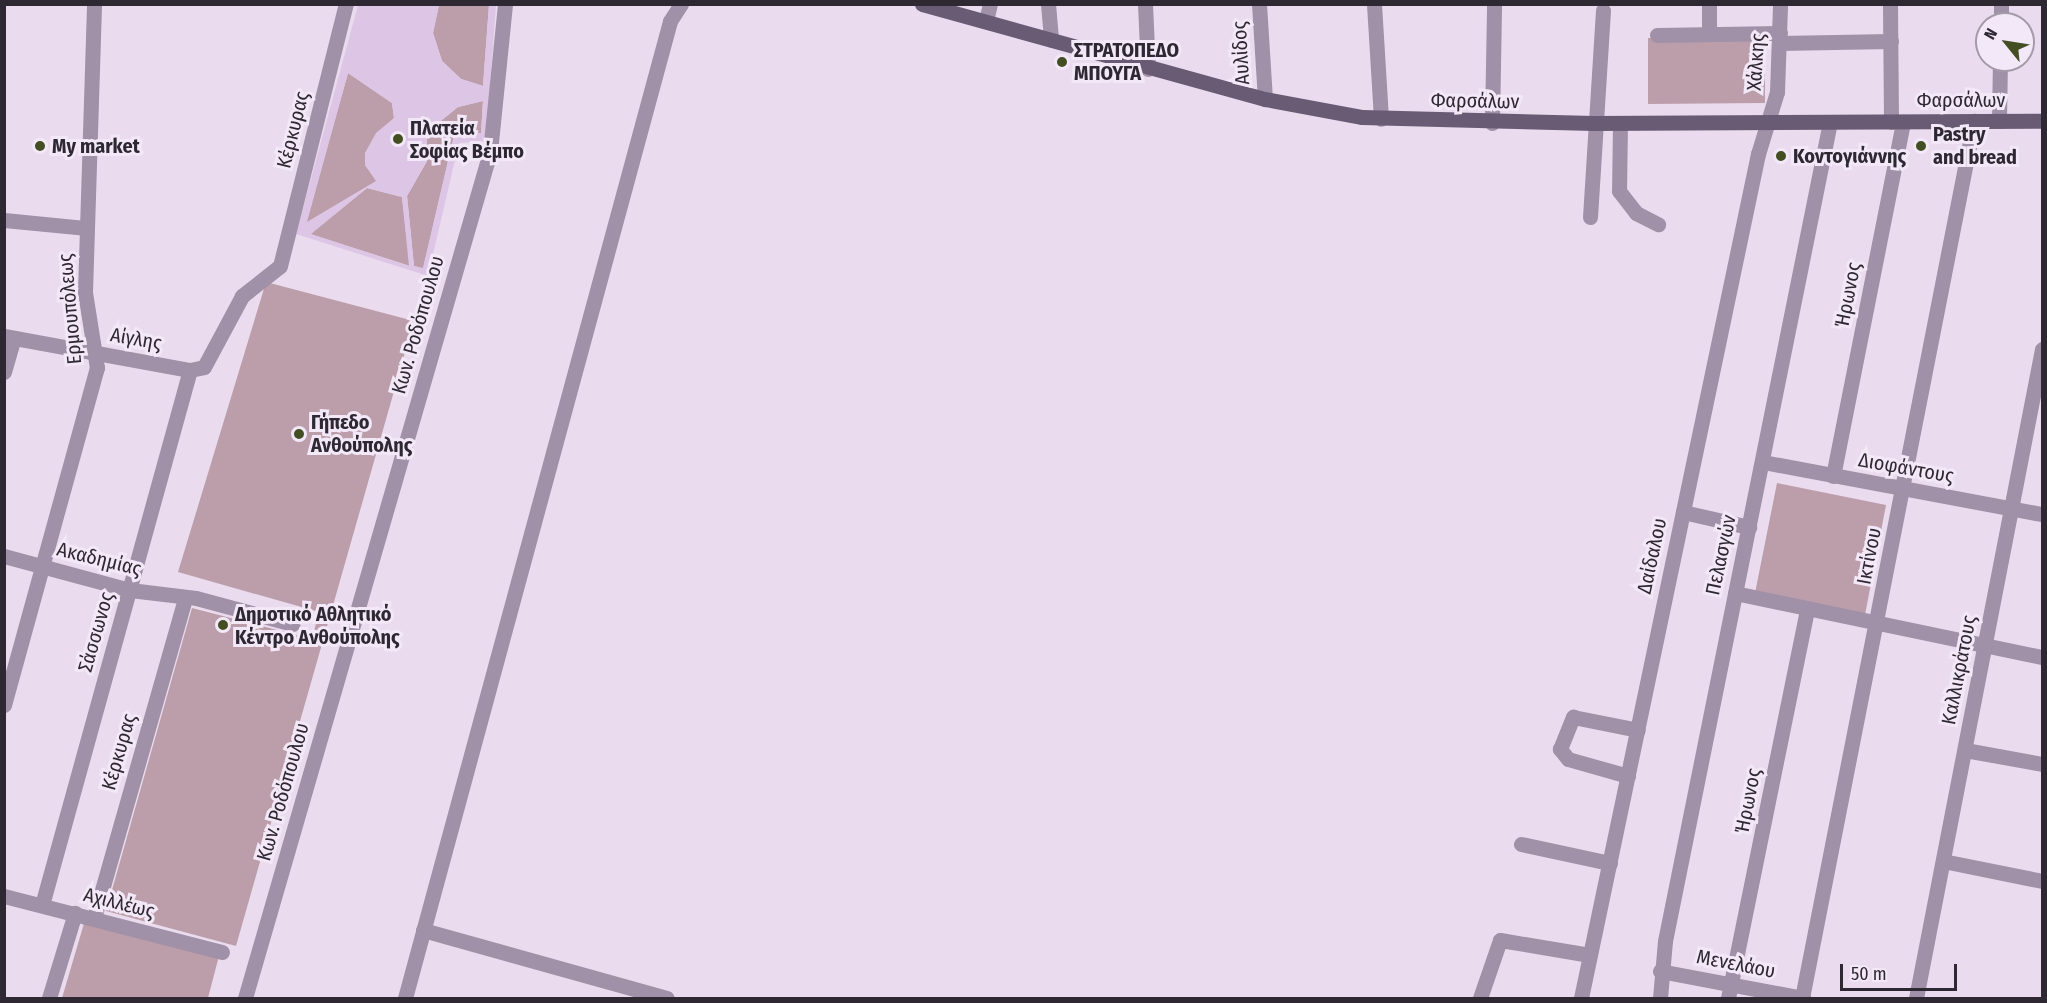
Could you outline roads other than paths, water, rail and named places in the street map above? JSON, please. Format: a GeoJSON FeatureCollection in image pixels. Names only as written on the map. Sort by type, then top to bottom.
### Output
{"type":"FeatureCollection","features":[{"type":"Feature","properties":{"kind":"main road","name":"Φαρσάλων"},"geometry":{"type":"LineString","coordinates":[[922,4],[1148,69],[1265,99],[1381,119],[1492,123],[2043,122]]}},
{"type":"Feature","properties":{"kind":"street","name":"Ερμουπόλεως"},"geometry":{"type":"LineString","coordinates":[[4,705],[83,426],[96,354],[85,291],[84,228],[94,4]]}},
{"type":"Feature","properties":{"kind":"street","name":"Κέρκυρας"},"geometry":{"type":"LineString","coordinates":[[190,370],[207,362],[242,296],[280,266],[346,4]]}},
{"type":"Feature","properties":{"kind":"street","name":"Κων. Ροδόπουλου"},"geometry":{"type":"LineString","coordinates":[[245,999],[490,152],[505,4]]}},
{"type":"Feature","properties":{"kind":"street"},"geometry":{"type":"LineString","coordinates":[[667,4],[670,21]]}},
{"type":"Feature","properties":{"kind":"street"},"geometry":{"type":"LineString","coordinates":[[405,999],[670,21],[681,4]]}},
{"type":"Feature","properties":{"kind":"street"},"geometry":{"type":"LineString","coordinates":[[986,21],[990,4]]}},
{"type":"Feature","properties":{"kind":"street"},"geometry":{"type":"LineString","coordinates":[[1048,4],[1051,40]]}},
{"type":"Feature","properties":{"kind":"street"},"geometry":{"type":"LineString","coordinates":[[1145,4],[1148,69]]}},
{"type":"Feature","properties":{"kind":"street","name":"Αυλίδος"},"geometry":{"type":"LineString","coordinates":[[1259,4],[1265,99]]}},
{"type":"Feature","properties":{"kind":"street"},"geometry":{"type":"LineString","coordinates":[[1374,4],[1381,119]]}},
{"type":"Feature","properties":{"kind":"street"},"geometry":{"type":"LineString","coordinates":[[1492,123],[1494,4]]}},
{"type":"Feature","properties":{"kind":"street"},"geometry":{"type":"LineString","coordinates":[[1708,4],[1709,34]]}},
{"type":"Feature","properties":{"kind":"street","name":"Χάλκης"},"geometry":{"type":"LineString","coordinates":[[1767,122],[1777,92],[1780,4]]}},
{"type":"Feature","properties":{"kind":"street","name":"Ήρωνος"},"geometry":{"type":"LineString","coordinates":[[1833,476],[1897,122],[1890,4]]}},
{"type":"Feature","properties":{"kind":"street"},"geometry":{"type":"LineString","coordinates":[[1590,217],[1594,123],[1603,10]]}},
{"type":"Feature","properties":{"kind":"street"},"geometry":{"type":"LineString","coordinates":[[1657,35],[1709,34],[1891,41]]}},
{"type":"Feature","properties":{"kind":"street"},"geometry":{"type":"LineString","coordinates":[[1999,121],[2000,72]]}},
{"type":"Feature","properties":{"kind":"street","name":"Ικτίνου"},"geometry":{"type":"LineString","coordinates":[[1803,998],[1904,490],[1974,121]]}},
{"type":"Feature","properties":{"kind":"street","name":"Δαίδαλου"},"geometry":{"type":"LineString","coordinates":[[1581,999],[1767,122]]}},
{"type":"Feature","properties":{"kind":"street","name":"Πελασγών"},"geometry":{"type":"LineString","coordinates":[[1660,999],[1660,971],[1830,122]]}},
{"type":"Feature","properties":{"kind":"street"},"geometry":{"type":"LineString","coordinates":[[1620,123],[1619,191],[1636,213],[1658,224]]}},
{"type":"Feature","properties":{"kind":"street"},"geometry":{"type":"LineString","coordinates":[[4,220],[84,228]]}},
{"type":"Feature","properties":{"kind":"street"},"geometry":{"type":"LineString","coordinates":[[4,372],[9,337]]}},
{"type":"Feature","properties":{"kind":"street","name":"Αίγλης"},"geometry":{"type":"LineString","coordinates":[[9,337],[190,370]]}},
{"type":"Feature","properties":{"kind":"street","name":"Καλλικράτους"},"geometry":{"type":"LineString","coordinates":[[1916,999],[2043,349]]}},
{"type":"Feature","properties":{"kind":"street","name":"Σάσσωνος"},"geometry":{"type":"LineString","coordinates":[[42,905],[190,370]]}},
{"type":"Feature","properties":{"kind":"street","name":"Διοφάντους"},"geometry":{"type":"LineString","coordinates":[[1763,462],[2043,514]]}},
{"type":"Feature","properties":{"kind":"street"},"geometry":{"type":"LineString","coordinates":[[1683,512],[1749,527]]}},
{"type":"Feature","properties":{"kind":"street","name":"Ακαδημίας"},"geometry":{"type":"LineString","coordinates":[[4,556],[130,590],[185,598],[293,624]]}},
{"type":"Feature","properties":{"kind":"street"},"geometry":{"type":"LineString","coordinates":[[1735,593],[1877,626],[2043,657]]}},
{"type":"Feature","properties":{"kind":"street","name":"Κέρκυρας"},"geometry":{"type":"LineString","coordinates":[[94,918],[185,598]]}},
{"type":"Feature","properties":{"kind":"street","name":"Ήρωνος"},"geometry":{"type":"LineString","coordinates":[[1731,992],[1807,610]]}},
{"type":"Feature","properties":{"kind":"street"},"geometry":{"type":"LineString","coordinates":[[1628,776],[1568,759],[1560,749],[1573,717],[1638,730]]}},
{"type":"Feature","properties":{"kind":"street"},"geometry":{"type":"LineString","coordinates":[[1965,750],[2043,764]]}},
{"type":"Feature","properties":{"kind":"street"},"geometry":{"type":"LineString","coordinates":[[1521,844],[1610,863]]}},
{"type":"Feature","properties":{"kind":"street"},"geometry":{"type":"LineString","coordinates":[[1943,861],[2043,881]]}},
{"type":"Feature","properties":{"kind":"street","name":"Αχιλλέως"},"geometry":{"type":"LineString","coordinates":[[4,896],[222,952]]}},
{"type":"Feature","properties":{"kind":"street"},"geometry":{"type":"LineString","coordinates":[[49,999],[75,913]]}},
{"type":"Feature","properties":{"kind":"street"},"geometry":{"type":"LineString","coordinates":[[423,930],[667,999]]}},
{"type":"Feature","properties":{"kind":"street"},"geometry":{"type":"LineString","coordinates":[[1480,999],[1494,946],[1503,939],[1590,955]]}},
{"type":"Feature","properties":{"kind":"street","name":"Μενελάου"},"geometry":{"type":"LineString","coordinates":[[1660,971],[1731,992],[1803,998]]}},
{"type":"Feature","properties":{"kind":"place","name":"ΣΤΡΑΤΟΠΕΔΟ ΜΠΟΥΓΑ"},"geometry":{"type":"Point","coordinates":[1062,62]}},
{"type":"Feature","properties":{"kind":"place","name":"Πλατεία Σοφίας Βέμπο"},"geometry":{"type":"Point","coordinates":[398,139]}},
{"type":"Feature","properties":{"kind":"place","name":"My market"},"geometry":{"type":"Point","coordinates":[40,146]}},
{"type":"Feature","properties":{"kind":"place","name":"Pastry and bread"},"geometry":{"type":"Point","coordinates":[1921,146]}},
{"type":"Feature","properties":{"kind":"place","name":"Κοντογιάννης"},"geometry":{"type":"Point","coordinates":[1781,156]}},
{"type":"Feature","properties":{"kind":"place","name":"Γήπεδο Ανθούπολης"},"geometry":{"type":"Point","coordinates":[299,434]}},
{"type":"Feature","properties":{"kind":"place","name":"Δημοτικό Αθλητικό Κέντρο Ανθούπολης"},"geometry":{"type":"Point","coordinates":[223,625]}}]}
